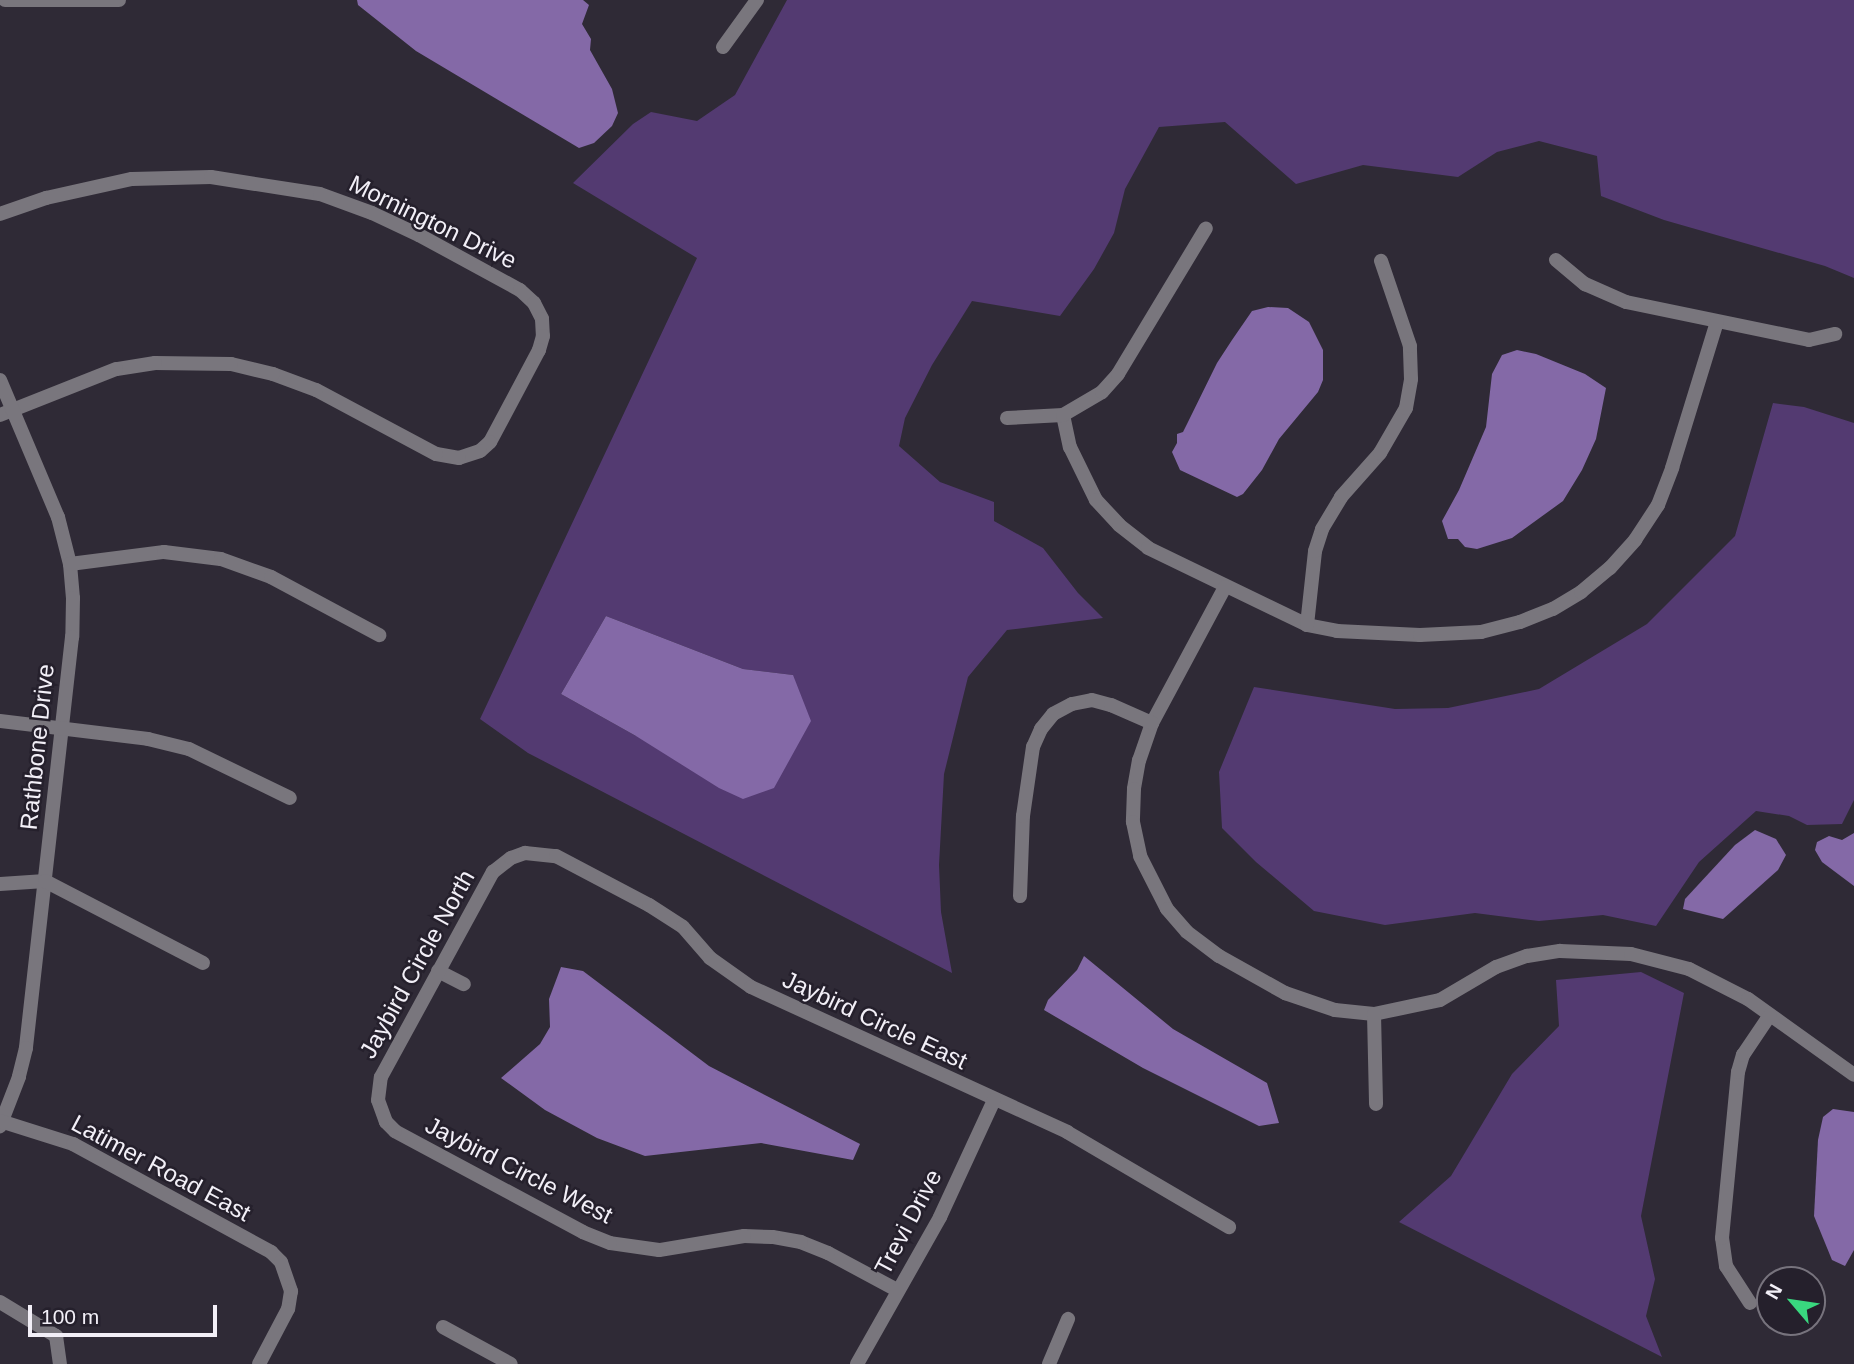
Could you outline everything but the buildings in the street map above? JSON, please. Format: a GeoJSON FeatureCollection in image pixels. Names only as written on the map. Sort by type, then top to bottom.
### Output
{"type":"FeatureCollection","features":[{"type":"Feature","properties":{"kind":"street"},"geometry":{"type":"LineString","coordinates":[[5,0],[119,0]]}},
{"type":"Feature","properties":{"kind":"street"},"geometry":{"type":"LineString","coordinates":[[723,47],[757,0]]}},
{"type":"Feature","properties":{"kind":"street","name":"Mornington Drive"},"geometry":{"type":"LineString","coordinates":[[0,214],[46,198],[132,179],[211,177],[320,194],[372,213],[419,235],[520,289],[534,303],[542,319],[539,350],[490,442],[480,451],[459,458],[436,454],[316,390],[273,374],[231,364],[155,363],[116,369],[6,412]]}},
{"type":"Feature","properties":{"kind":"street"},"geometry":{"type":"LineString","coordinates":[[1007,418],[1063,415],[1102,392],[1118,374],[1206,228]]}},
{"type":"Feature","properties":{"kind":"street"},"geometry":{"type":"LineString","coordinates":[[1556,260],[1585,284],[1605,295],[1717,322],[1809,340],[1835,334]]}},
{"type":"Feature","properties":{"kind":"street"},"geometry":{"type":"LineString","coordinates":[[1307,625],[1315,551],[1322,529],[1341,497],[1380,453],[1406,408],[1411,379],[1410,345],[1381,261]]}},
{"type":"Feature","properties":{"kind":"street"},"geometry":{"type":"LineString","coordinates":[[1063,415],[1082,475],[1096,500],[1119,525],[1148,548],[1307,625],[1337,631],[1420,635],[1481,632],[1520,622],[1553,609],[1581,592],[1610,568],[1635,540],[1658,505],[1717,322]]}},
{"type":"Feature","properties":{"kind":"street","name":"Rathbone Drive"},"geometry":{"type":"LineString","coordinates":[[0,380],[6,412],[58,517],[70,564],[72,637],[26,1048],[1,1123]]}},
{"type":"Feature","properties":{"kind":"street"},"geometry":{"type":"LineString","coordinates":[[70,564],[164,552],[221,559],[271,577],[379,635]]}},
{"type":"Feature","properties":{"kind":"street"},"geometry":{"type":"LineString","coordinates":[[1225,587],[1152,723],[1139,760],[1133,789],[1133,822],[1140,856],[1156,890],[1187,932],[1219,956],[1310,1003],[1335,1010],[1374,1014],[1440,1000],[1496,967],[1527,956],[1560,951],[1631,954],[1689,969],[1748,999],[1854,1075]]}},
{"type":"Feature","properties":{"kind":"street"},"geometry":{"type":"LineString","coordinates":[[1020,896],[1023,816],[1033,747],[1041,729],[1053,714],[1072,704],[1092,701],[1111,705],[1152,723]]}},
{"type":"Feature","properties":{"kind":"street"},"geometry":{"type":"LineString","coordinates":[[0,721],[148,739],[189,749],[290,798]]}},
{"type":"Feature","properties":{"kind":"street","name":"Jaybird Circle East"},"geometry":{"type":"LineString","coordinates":[[511,858],[540,852],[556,856],[649,905],[683,928],[710,958],[751,987],[1109,1154],[1229,1227]]}},
{"type":"Feature","properties":{"kind":"street","name":"Jaybird Circle North"},"geometry":{"type":"LineString","coordinates":[[378,1100],[381,1077],[484,885],[493,872],[511,858]]}},
{"type":"Feature","properties":{"kind":"street"},"geometry":{"type":"LineString","coordinates":[[0,884],[45,881],[203,963]]}},
{"type":"Feature","properties":{"kind":"street"},"geometry":{"type":"LineString","coordinates":[[438,971],[464,984]]}},
{"type":"Feature","properties":{"kind":"street"},"geometry":{"type":"LineString","coordinates":[[1374,1014],[1376,1104]]}},
{"type":"Feature","properties":{"kind":"street"},"geometry":{"type":"LineString","coordinates":[[1750,1303],[1726,1266],[1722,1238],[1738,1072],[1743,1055],[1770,1015]]}},
{"type":"Feature","properties":{"kind":"street","name":"Jaybird Circle West"},"geometry":{"type":"LineString","coordinates":[[378,1100],[386,1122],[395,1131],[583,1232],[610,1243],[659,1250],[744,1236],[772,1237],[801,1242],[828,1252],[897,1290]]}},
{"type":"Feature","properties":{"kind":"street","name":"Trevi Drive"},"geometry":{"type":"LineString","coordinates":[[857,1364],[940,1217],[994,1100]]}},
{"type":"Feature","properties":{"kind":"street","name":"Latimer Road East"},"geometry":{"type":"LineString","coordinates":[[1,1123],[73,1144],[271,1252],[281,1262],[288,1277],[290,1291],[288,1309],[259,1364]]}},
{"type":"Feature","properties":{"kind":"street"},"geometry":{"type":"LineString","coordinates":[[0,1302],[56,1336],[60,1364]]}},
{"type":"Feature","properties":{"kind":"street"},"geometry":{"type":"LineString","coordinates":[[1049,1364],[1068,1319]]}},
{"type":"Feature","properties":{"kind":"street"},"geometry":{"type":"LineString","coordinates":[[443,1328],[511,1364]]}},
{"type":"Feature","properties":{"kind":"shaded area"},"geometry":{"type":"Polygon","coordinates":[[[357,0],[583,0],[589,5],[582,24],[591,39],[590,50],[612,89],[618,113],[612,126],[594,143],[579,148],[416,51],[358,5],[357,0]]]}},
{"type":"Feature","properties":{"kind":"shaded area"},"geometry":{"type":"Polygon","coordinates":[[[787,0],[1854,0],[1854,278],[1825,266],[1664,220],[1601,196],[1597,156],[1539,141],[1497,152],[1458,177],[1363,165],[1296,184],[1225,122],[1159,127],[1125,189],[1114,233],[1094,269],[1060,316],[972,301],[932,365],[905,418],[899,446],[940,482],[994,502],[994,521],[1043,548],[1078,593],[1103,618],[1007,630],[968,677],[944,774],[939,865],[941,912],[952,973],[528,753],[480,719],[697,258],[573,183],[633,124],[651,112],[697,121],[735,95],[787,0]],[[606,616],[561,694],[636,736],[793,675],[743,669],[606,616]]]}},
{"type":"Feature","properties":{"kind":"shaded area"},"geometry":{"type":"Polygon","coordinates":[[[1268,307],[1288,308],[1309,322],[1323,350],[1323,380],[1318,392],[1279,439],[1262,470],[1243,494],[1237,497],[1180,470],[1172,452],[1177,443],[1177,434],[1183,432],[1217,363],[1232,340],[1252,311],[1268,307]]]}},
{"type":"Feature","properties":{"kind":"shaded area"},"geometry":{"type":"Polygon","coordinates":[[[1517,350],[1536,354],[1585,374],[1606,388],[1596,439],[1582,470],[1563,501],[1512,538],[1477,549],[1465,547],[1458,539],[1448,539],[1442,521],[1459,490],[1486,427],[1492,374],[1502,355],[1517,350]]]}},
{"type":"Feature","properties":{"kind":"shaded area"},"geometry":{"type":"Polygon","coordinates":[[[1773,403],[1804,407],[1854,423],[1854,800],[1842,824],[1807,825],[1789,816],[1756,811],[1699,862],[1656,926],[1603,915],[1539,921],[1475,913],[1385,925],[1314,911],[1256,862],[1222,828],[1219,772],[1254,687],[1395,709],[1448,708],[1539,689],[1647,624],[1735,536],[1773,403]]]}},
{"type":"Feature","properties":{"kind":"shaded area"},"geometry":{"type":"Polygon","coordinates":[[[606,616],[743,669],[793,675],[811,721],[774,788],[743,799],[719,788],[636,736],[561,694],[606,616]]]}},
{"type":"Feature","properties":{"kind":"shaded area"},"geometry":{"type":"Polygon","coordinates":[[[1755,830],[1776,839],[1786,855],[1778,870],[1723,919],[1683,909],[1685,899],[1735,845],[1755,830]]]}},
{"type":"Feature","properties":{"kind":"shaded area"},"geometry":{"type":"Polygon","coordinates":[[[1854,833],[1854,886],[1822,862],[1815,850],[1817,842],[1829,836],[1842,840],[1854,833]]]}},
{"type":"Feature","properties":{"kind":"shaded area"},"geometry":{"type":"Polygon","coordinates":[[[1084,956],[1173,1029],[1267,1083],[1279,1123],[1259,1126],[1143,1068],[1044,1010],[1048,1000],[1077,970],[1084,956]]]}},
{"type":"Feature","properties":{"kind":"shaded area"},"geometry":{"type":"Polygon","coordinates":[[[561,967],[583,971],[709,1066],[860,1144],[853,1160],[761,1143],[645,1156],[597,1138],[545,1110],[501,1078],[540,1044],[550,1027],[549,999],[561,967]]]}},
{"type":"Feature","properties":{"kind":"shaded area"},"geometry":{"type":"Polygon","coordinates":[[[1641,972],[1684,993],[1641,1216],[1655,1279],[1646,1316],[1662,1357],[1399,1222],[1451,1176],[1512,1074],[1559,1026],[1556,980],[1641,972]]]}},
{"type":"Feature","properties":{"kind":"shaded area"},"geometry":{"type":"Polygon","coordinates":[[[1833,1109],[1854,1112],[1854,1250],[1845,1266],[1832,1260],[1814,1216],[1818,1140],[1823,1117],[1833,1109]]]}}]}
